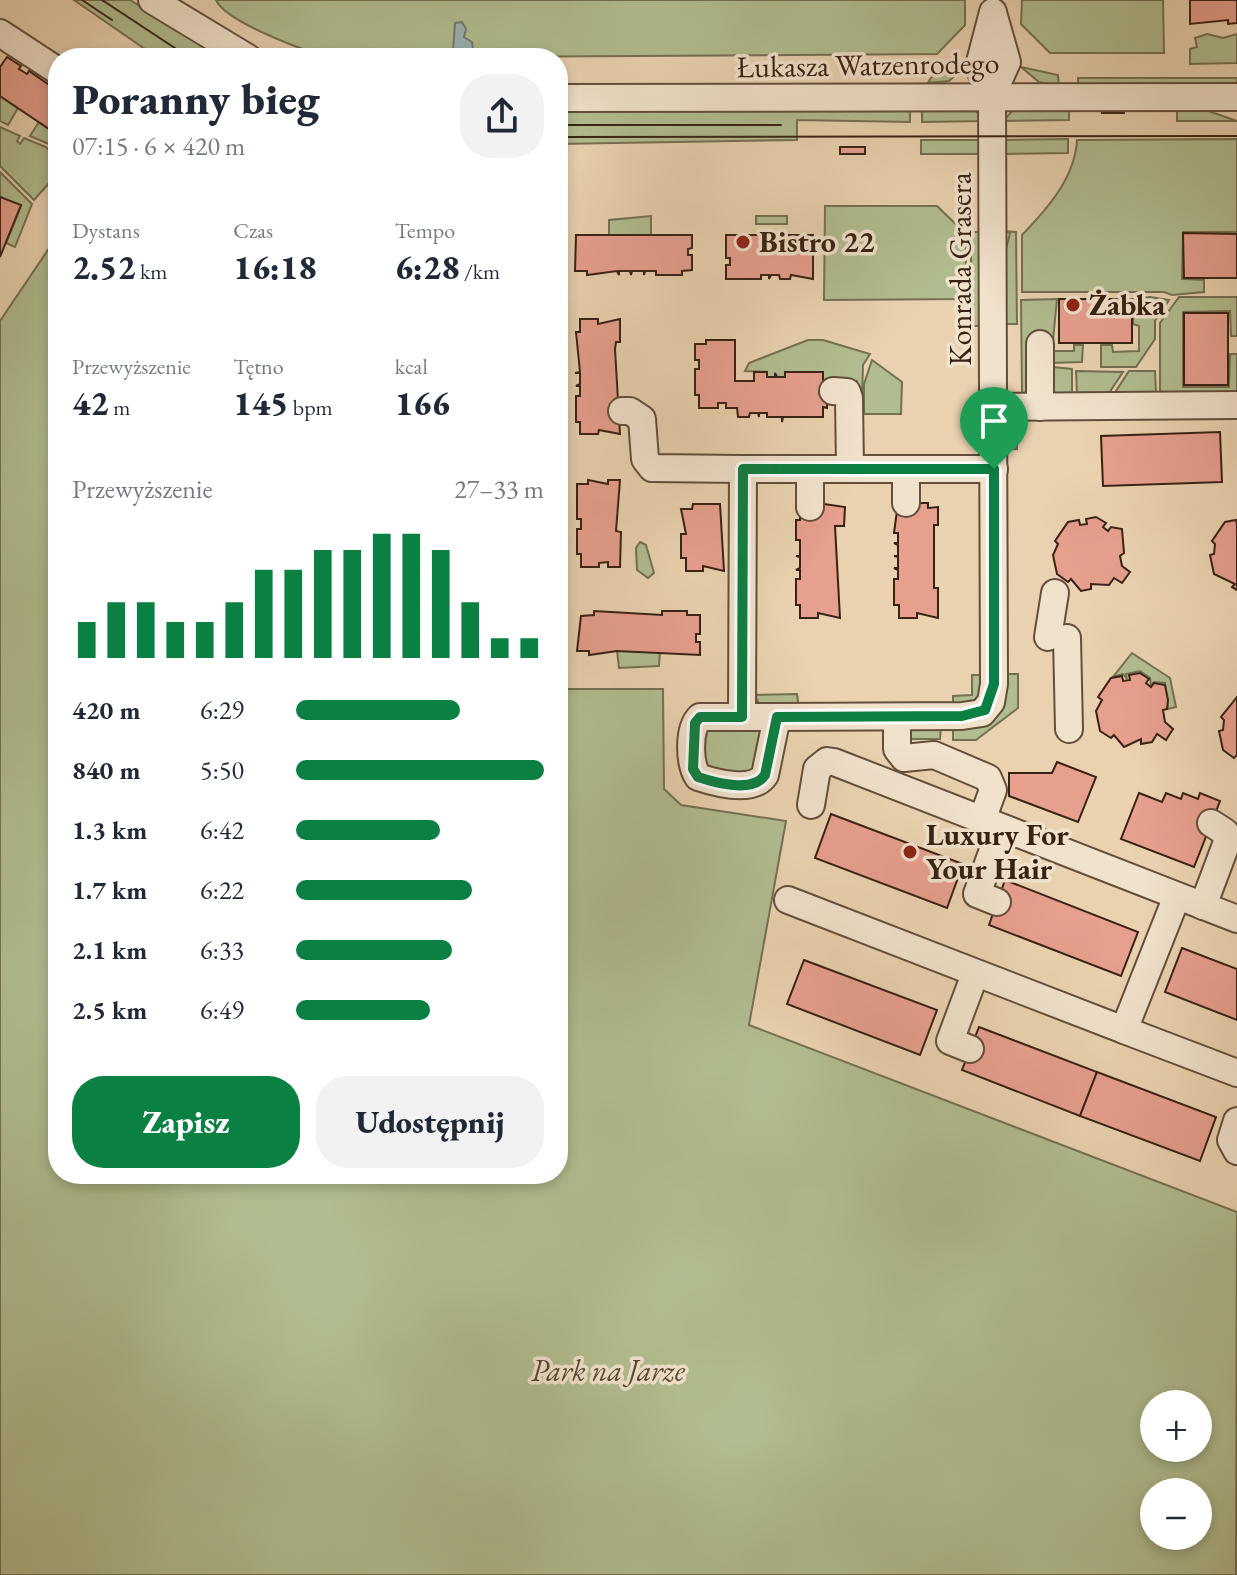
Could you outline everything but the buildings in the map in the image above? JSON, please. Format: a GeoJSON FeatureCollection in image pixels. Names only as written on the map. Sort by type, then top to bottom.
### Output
{"type":"FeatureCollection","features":[{"type":"Feature","properties":{"kind":"street"},"geometry":{"type":"LineString","coordinates":[[152,0],[231,48]]}},
{"type":"Feature","properties":{"kind":"street","name":"Konrada Grasera"},"geometry":{"type":"LineString","coordinates":[[777,717],[765,775],[760,782],[752,785],[698,777],[693,769],[695,723],[700,717],[977,715],[991,702],[994,684],[992,95],[981,72],[980,62],[993,6]]}},
{"type":"Feature","properties":{"kind":"street"},"geometry":{"type":"LineString","coordinates":[[0,33],[48,64]]}},
{"type":"Feature","properties":{"kind":"street","name":"Łukasza Watzenrodego"},"geometry":{"type":"LineString","coordinates":[[1180,97],[1237,112]]}},
{"type":"Feature","properties":{"kind":"street","name":"Łukasza Watzenrodego"},"geometry":{"type":"LineString","coordinates":[[568,98],[1237,97]]}},
{"type":"Feature","properties":{"kind":"street"},"geometry":{"type":"LineString","coordinates":[[1040,344],[1040,407]]}},
{"type":"Feature","properties":{"kind":"street"},"geometry":{"type":"LineString","coordinates":[[833,391],[847,392],[849,398],[850,469]]}},
{"type":"Feature","properties":{"kind":"street"},"geometry":{"type":"LineString","coordinates":[[994,407],[1237,405]]}},
{"type":"Feature","properties":{"kind":"street"},"geometry":{"type":"LineString","coordinates":[[622,411],[630,411],[642,419],[645,459],[652,468],[994,469]]}},
{"type":"Feature","properties":{"kind":"street"},"geometry":{"type":"LineString","coordinates":[[742,717],[743,469]]}},
{"type":"Feature","properties":{"kind":"street"},"geometry":{"type":"LineString","coordinates":[[810,469],[810,507]]}},
{"type":"Feature","properties":{"kind":"street"},"geometry":{"type":"LineString","coordinates":[[906,469],[906,503]]}},
{"type":"Feature","properties":{"kind":"street"},"geometry":{"type":"LineString","coordinates":[[1055,593],[1069,729]]}},
{"type":"Feature","properties":{"kind":"street"},"geometry":{"type":"LineString","coordinates":[[897,717],[897,749],[904,758],[934,755],[988,778],[993,790],[992,824],[976,894]]}},
{"type":"Feature","properties":{"kind":"street"},"geometry":{"type":"LineString","coordinates":[[811,805],[817,769],[827,761],[834,762],[1237,919]]}},
{"type":"Feature","properties":{"kind":"street"},"geometry":{"type":"LineString","coordinates":[[1203,906],[1225,835]]}},
{"type":"Feature","properties":{"kind":"street"},"geometry":{"type":"LineString","coordinates":[[1124,1030],[1177,896]]}},
{"type":"Feature","properties":{"kind":"street"},"geometry":{"type":"LineString","coordinates":[[788,900],[1124,1030],[1235,1068]]}},
{"type":"Feature","properties":{"kind":"street"},"geometry":{"type":"LineString","coordinates":[[949,1041],[975,974]]}},
{"type":"Feature","properties":{"kind":"street"},"geometry":{"type":"LineString","coordinates":[[1237,1121],[1231,1140],[1237,1151]]}},
{"type":"Feature","properties":{"kind":"green space"},"geometry":{"type":"Polygon","coordinates":[[[74,0],[130,0],[207,48],[144,48],[74,0]]]}},
{"type":"Feature","properties":{"kind":"green space"},"geometry":{"type":"Polygon","coordinates":[[[216,0],[965,0],[965,25],[937,54],[568,56],[568,48],[300,48],[250,26],[223,9],[216,0]]]}},
{"type":"Feature","properties":{"kind":"green space"},"geometry":{"type":"Polygon","coordinates":[[[1022,0],[1163,0],[1164,53],[1050,53],[1021,24],[1022,0]]]}},
{"type":"Feature","properties":{"kind":"green space"},"geometry":{"type":"Polygon","coordinates":[[[1207,34],[1223,38],[1237,34],[1237,63],[1190,64],[1190,49],[1197,47],[1195,38],[1207,34]]]}},
{"type":"Feature","properties":{"kind":"green space"},"geometry":{"type":"Polygon","coordinates":[[[965,67],[949,81],[928,83],[938,72],[965,67]]]}},
{"type":"Feature","properties":{"kind":"green space"},"geometry":{"type":"Polygon","coordinates":[[[1021,67],[1058,75],[1059,86],[1039,82],[1021,67]]]}},
{"type":"Feature","properties":{"kind":"green space"},"geometry":{"type":"Polygon","coordinates":[[[1078,78],[1237,78],[1237,86],[1078,86],[1078,78]]]}},
{"type":"Feature","properties":{"kind":"green space"},"geometry":{"type":"Polygon","coordinates":[[[0,96],[18,108],[8,125],[0,121],[0,96]]]}},
{"type":"Feature","properties":{"kind":"green space"},"geometry":{"type":"Polygon","coordinates":[[[1069,106],[1069,120],[1003,121],[1016,107],[1069,106]]]}},
{"type":"Feature","properties":{"kind":"green space"},"geometry":{"type":"Polygon","coordinates":[[[910,107],[910,122],[797,120],[797,140],[568,144],[568,108],[910,107]]]}},
{"type":"Feature","properties":{"kind":"green space"},"geometry":{"type":"Polygon","coordinates":[[[922,107],[974,108],[983,121],[922,122],[922,107]]]}},
{"type":"Feature","properties":{"kind":"green space"},"geometry":{"type":"Polygon","coordinates":[[[1177,107],[1203,109],[1237,121],[1177,121],[1177,107]]]}},
{"type":"Feature","properties":{"kind":"green space"},"geometry":{"type":"Polygon","coordinates":[[[39,122],[48,128],[48,144],[30,136],[39,122]]]}},
{"type":"Feature","properties":{"kind":"green space"},"geometry":{"type":"Polygon","coordinates":[[[0,127],[20,136],[17,141],[20,144],[24,138],[48,149],[48,184],[34,200],[0,166],[0,127]]]}},
{"type":"Feature","properties":{"kind":"green space"},"geometry":{"type":"Polygon","coordinates":[[[1068,139],[1068,153],[1002,154],[1002,140],[1068,139]]]}},
{"type":"Feature","properties":{"kind":"green space"},"geometry":{"type":"Polygon","coordinates":[[[1237,139],[1237,232],[1183,232],[1182,279],[1204,280],[1204,292],[1172,295],[1164,292],[1022,292],[1022,235],[1050,204],[1065,180],[1077,140],[1237,139]]]}},
{"type":"Feature","properties":{"kind":"green space"},"geometry":{"type":"Polygon","coordinates":[[[921,140],[985,140],[985,154],[921,154],[921,140]]]}},
{"type":"Feature","properties":{"kind":"green space"},"geometry":{"type":"Polygon","coordinates":[[[0,172],[32,204],[15,247],[6,243],[21,206],[0,197],[0,172]]]}},
{"type":"Feature","properties":{"kind":"green space"},"geometry":{"type":"Polygon","coordinates":[[[825,206],[937,206],[966,234],[966,299],[824,300],[825,206]]]}},
{"type":"Feature","properties":{"kind":"green space"},"geometry":{"type":"Polygon","coordinates":[[[651,216],[651,235],[609,235],[609,220],[651,216]]]}},
{"type":"Feature","properties":{"kind":"green space"},"geometry":{"type":"Polygon","coordinates":[[[756,216],[787,216],[787,224],[756,224],[756,216]]]}},
{"type":"Feature","properties":{"kind":"green space"},"geometry":{"type":"Polygon","coordinates":[[[1003,231],[1016,232],[1017,324],[1002,324],[1004,258],[1010,233],[1003,231]]]}},
{"type":"Feature","properties":{"kind":"green space"},"geometry":{"type":"Polygon","coordinates":[[[971,232],[986,232],[985,326],[971,326],[971,232]]]}},
{"type":"Feature","properties":{"kind":"green space","name":"Park na Jarze"},"geometry":{"type":"Polygon","coordinates":[[[48,250],[48,1184],[568,1184],[568,689],[663,689],[664,789],[681,805],[786,821],[749,1025],[1237,1212],[1236,1575],[0,1575],[0,321],[48,250]]]}},
{"type":"Feature","properties":{"kind":"green space"},"geometry":{"type":"Polygon","coordinates":[[[1150,297],[1169,300],[1155,321],[1155,339],[1136,367],[1101,367],[1101,345],[1112,345],[1113,352],[1139,351],[1139,326],[1133,324],[1134,299],[1150,297]]]}},
{"type":"Feature","properties":{"kind":"green space"},"geometry":{"type":"Polygon","coordinates":[[[1179,297],[1237,297],[1237,336],[1231,336],[1230,311],[1183,312],[1183,387],[1229,387],[1230,354],[1237,354],[1237,393],[1160,394],[1160,323],[1179,297]]]}},
{"type":"Feature","properties":{"kind":"green space"},"geometry":{"type":"Polygon","coordinates":[[[1057,299],[1052,351],[1074,351],[1074,345],[1083,345],[1082,362],[1049,363],[1030,394],[1022,394],[1021,300],[1057,299]]]}},
{"type":"Feature","properties":{"kind":"green space"},"geometry":{"type":"Polygon","coordinates":[[[808,340],[823,340],[870,354],[863,365],[861,438],[858,440],[857,381],[823,381],[785,372],[785,377],[777,377],[775,373],[775,377],[767,377],[767,372],[745,371],[749,363],[808,340]]]}},
{"type":"Feature","properties":{"kind":"green space"},"geometry":{"type":"Polygon","coordinates":[[[872,360],[902,382],[901,414],[864,414],[864,384],[872,360]]]}},
{"type":"Feature","properties":{"kind":"green space"},"geometry":{"type":"Polygon","coordinates":[[[1053,367],[1072,369],[1072,393],[1053,394],[1053,367]]]}},
{"type":"Feature","properties":{"kind":"green space"},"geometry":{"type":"Polygon","coordinates":[[[1076,371],[1123,372],[1109,393],[1077,394],[1076,371]]]}},
{"type":"Feature","properties":{"kind":"green space"},"geometry":{"type":"Polygon","coordinates":[[[1129,371],[1155,371],[1156,393],[1114,394],[1129,371]]]}},
{"type":"Feature","properties":{"kind":"green space"},"geometry":{"type":"Polygon","coordinates":[[[1017,417],[1017,449],[1003,449],[1005,426],[1017,417]]]}},
{"type":"Feature","properties":{"kind":"green space"},"geometry":{"type":"Polygon","coordinates":[[[640,542],[646,545],[654,573],[648,578],[637,570],[636,548],[640,542]]]}},
{"type":"Feature","properties":{"kind":"green space"},"geometry":{"type":"Polygon","coordinates":[[[617,651],[660,651],[659,666],[619,668],[617,651]]]}},
{"type":"Feature","properties":{"kind":"green space"},"geometry":{"type":"Polygon","coordinates":[[[1132,653],[1170,678],[1176,707],[1168,709],[1165,683],[1154,682],[1151,685],[1150,678],[1140,671],[1126,674],[1127,679],[1123,674],[1113,677],[1132,653]]]}},
{"type":"Feature","properties":{"kind":"green space"},"geometry":{"type":"Polygon","coordinates":[[[1004,674],[1018,674],[1018,708],[976,740],[953,740],[953,726],[1004,674]]]}},
{"type":"Feature","properties":{"kind":"green space"},"geometry":{"type":"Polygon","coordinates":[[[972,675],[986,675],[983,700],[953,708],[953,696],[972,695],[972,675]]]}},
{"type":"Feature","properties":{"kind":"green space"},"geometry":{"type":"Polygon","coordinates":[[[797,694],[799,708],[760,705],[754,695],[797,694]]]}},
{"type":"Feature","properties":{"kind":"green space"},"geometry":{"type":"Polygon","coordinates":[[[941,725],[940,739],[904,739],[910,727],[941,725]]]}},
{"type":"Feature","properties":{"kind":"green space"},"geometry":{"type":"Polygon","coordinates":[[[758,726],[764,731],[758,766],[751,774],[713,771],[704,765],[703,735],[707,730],[758,726]]]}},
{"type":"Feature","properties":{"kind":"water"},"geometry":{"type":"Polygon","coordinates":[[[462,22],[466,29],[464,37],[472,42],[473,48],[453,48],[455,23],[462,22]]]}},
{"type":"Feature","properties":{"kind":"tram line"},"geometry":{"type":"LineString","coordinates":[[82,0],[112,20]]}},
{"type":"Feature","properties":{"kind":"tram line"},"geometry":{"type":"LineString","coordinates":[[102,0],[175,48]]}},
{"type":"Feature","properties":{"kind":"tram line"},"geometry":{"type":"LineString","coordinates":[[568,125],[781,125]]}},
{"type":"Feature","properties":{"kind":"tram line"},"geometry":{"type":"LineString","coordinates":[[568,137],[1237,136]]}},
{"type":"Feature","properties":{"kind":"place","name":"Bistro 22"},"geometry":{"type":"Point","coordinates":[743,242]}},
{"type":"Feature","properties":{"kind":"place","name":"Żabka"},"geometry":{"type":"Point","coordinates":[1073,305]}},
{"type":"Feature","properties":{"kind":"place","name":"Luxury For Your Hair"},"geometry":{"type":"Point","coordinates":[910,852]}},
{"type":"Feature","properties":{"kind":"route"},"geometry":{"type":"LineString","coordinates":[[743,469],[994,469],[994,684],[991,702],[985,710],[977,715],[962,716],[777,717],[765,775],[760,782],[752,785],[698,777],[693,769],[692,730],[695,723],[700,717],[742,717],[743,469]]}}]}
